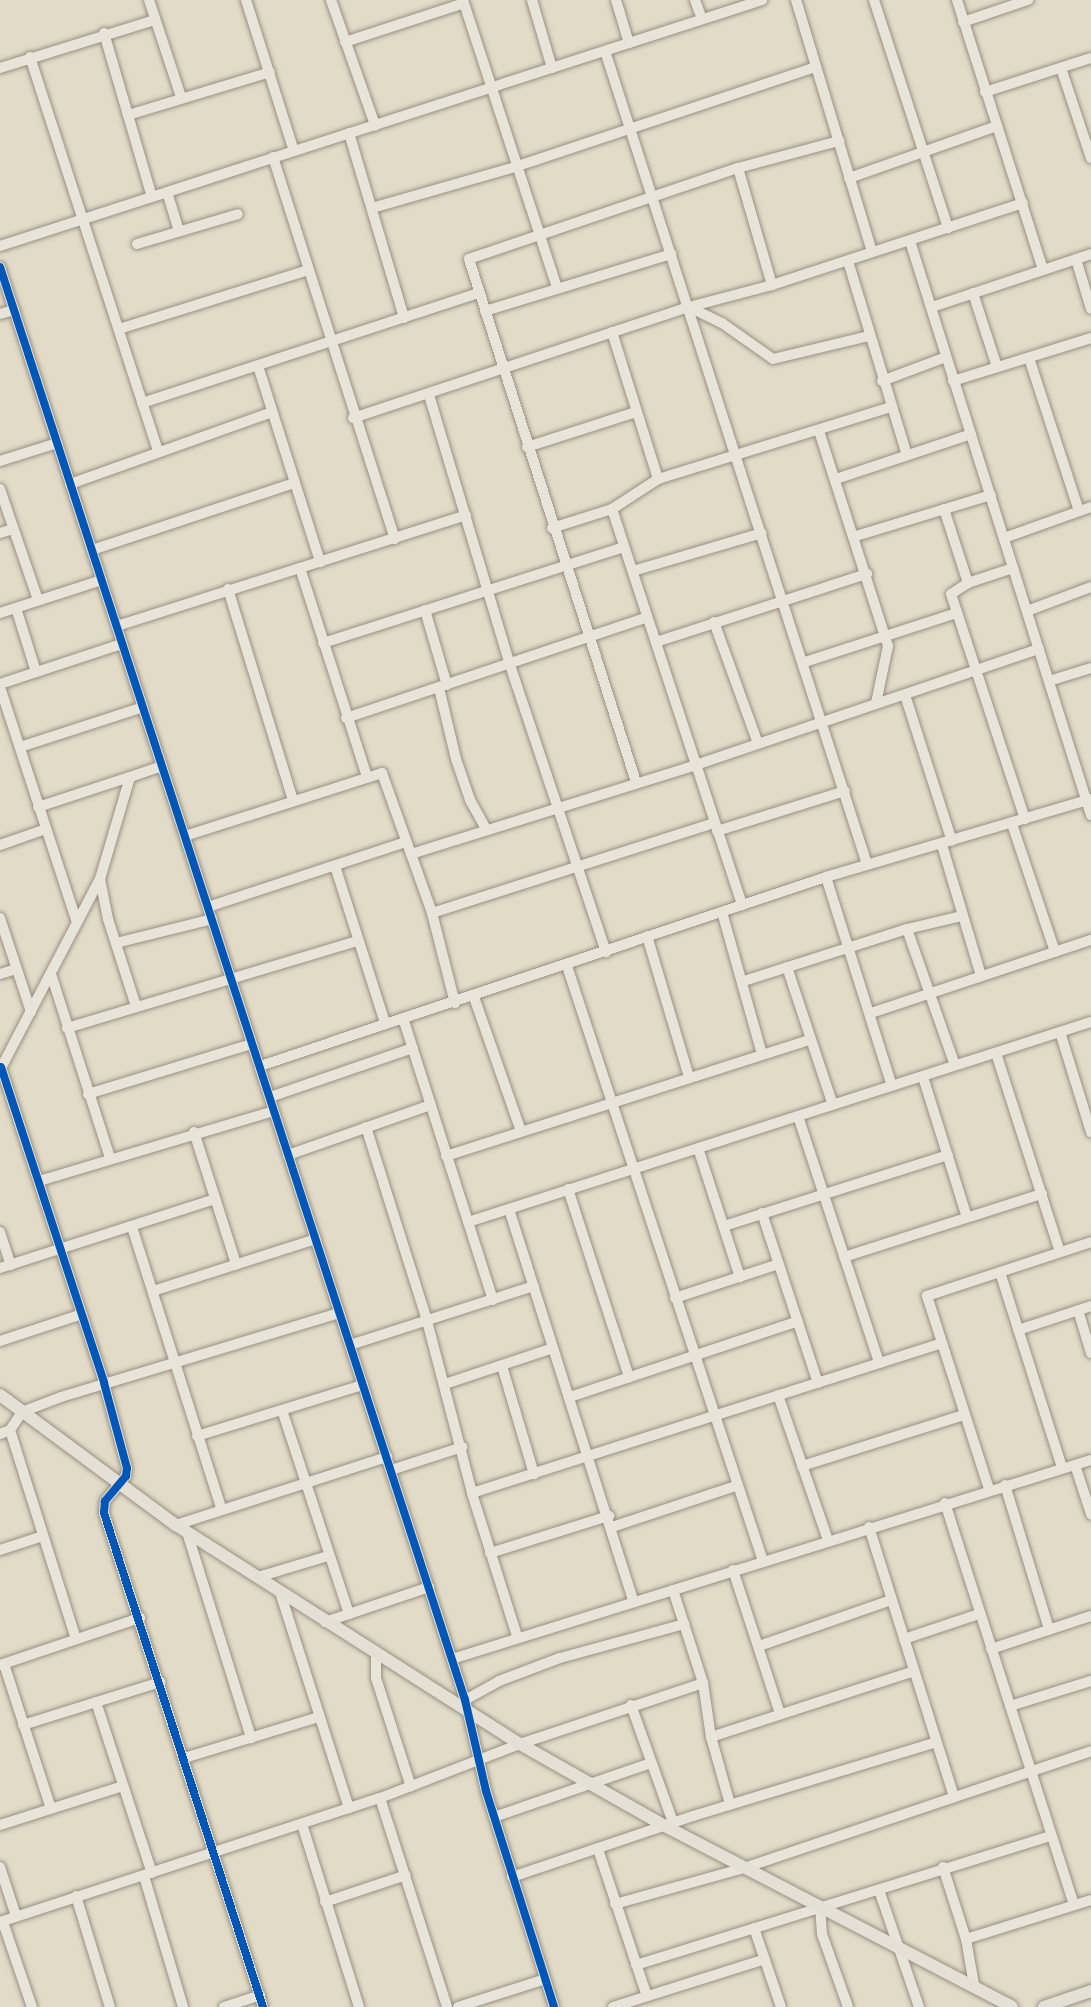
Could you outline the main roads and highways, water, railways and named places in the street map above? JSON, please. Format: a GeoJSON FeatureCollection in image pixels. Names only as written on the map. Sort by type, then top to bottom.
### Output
{"type":"FeatureCollection","features":[{"type":"Feature","properties":{"kind":"main road"},"geometry":{"type":"LineString","coordinates":[[0,1395],[118,1485],[176,1525],[376,1655],[467,1703],[520,1744],[590,1784],[669,1824],[744,1868],[899,1949],[974,1985],[1012,2007]]}},
{"type":"Feature","properties":{"kind":"main road"},"geometry":{"type":"LineString","coordinates":[[1044,2007],[1091,1991]]}}]}
